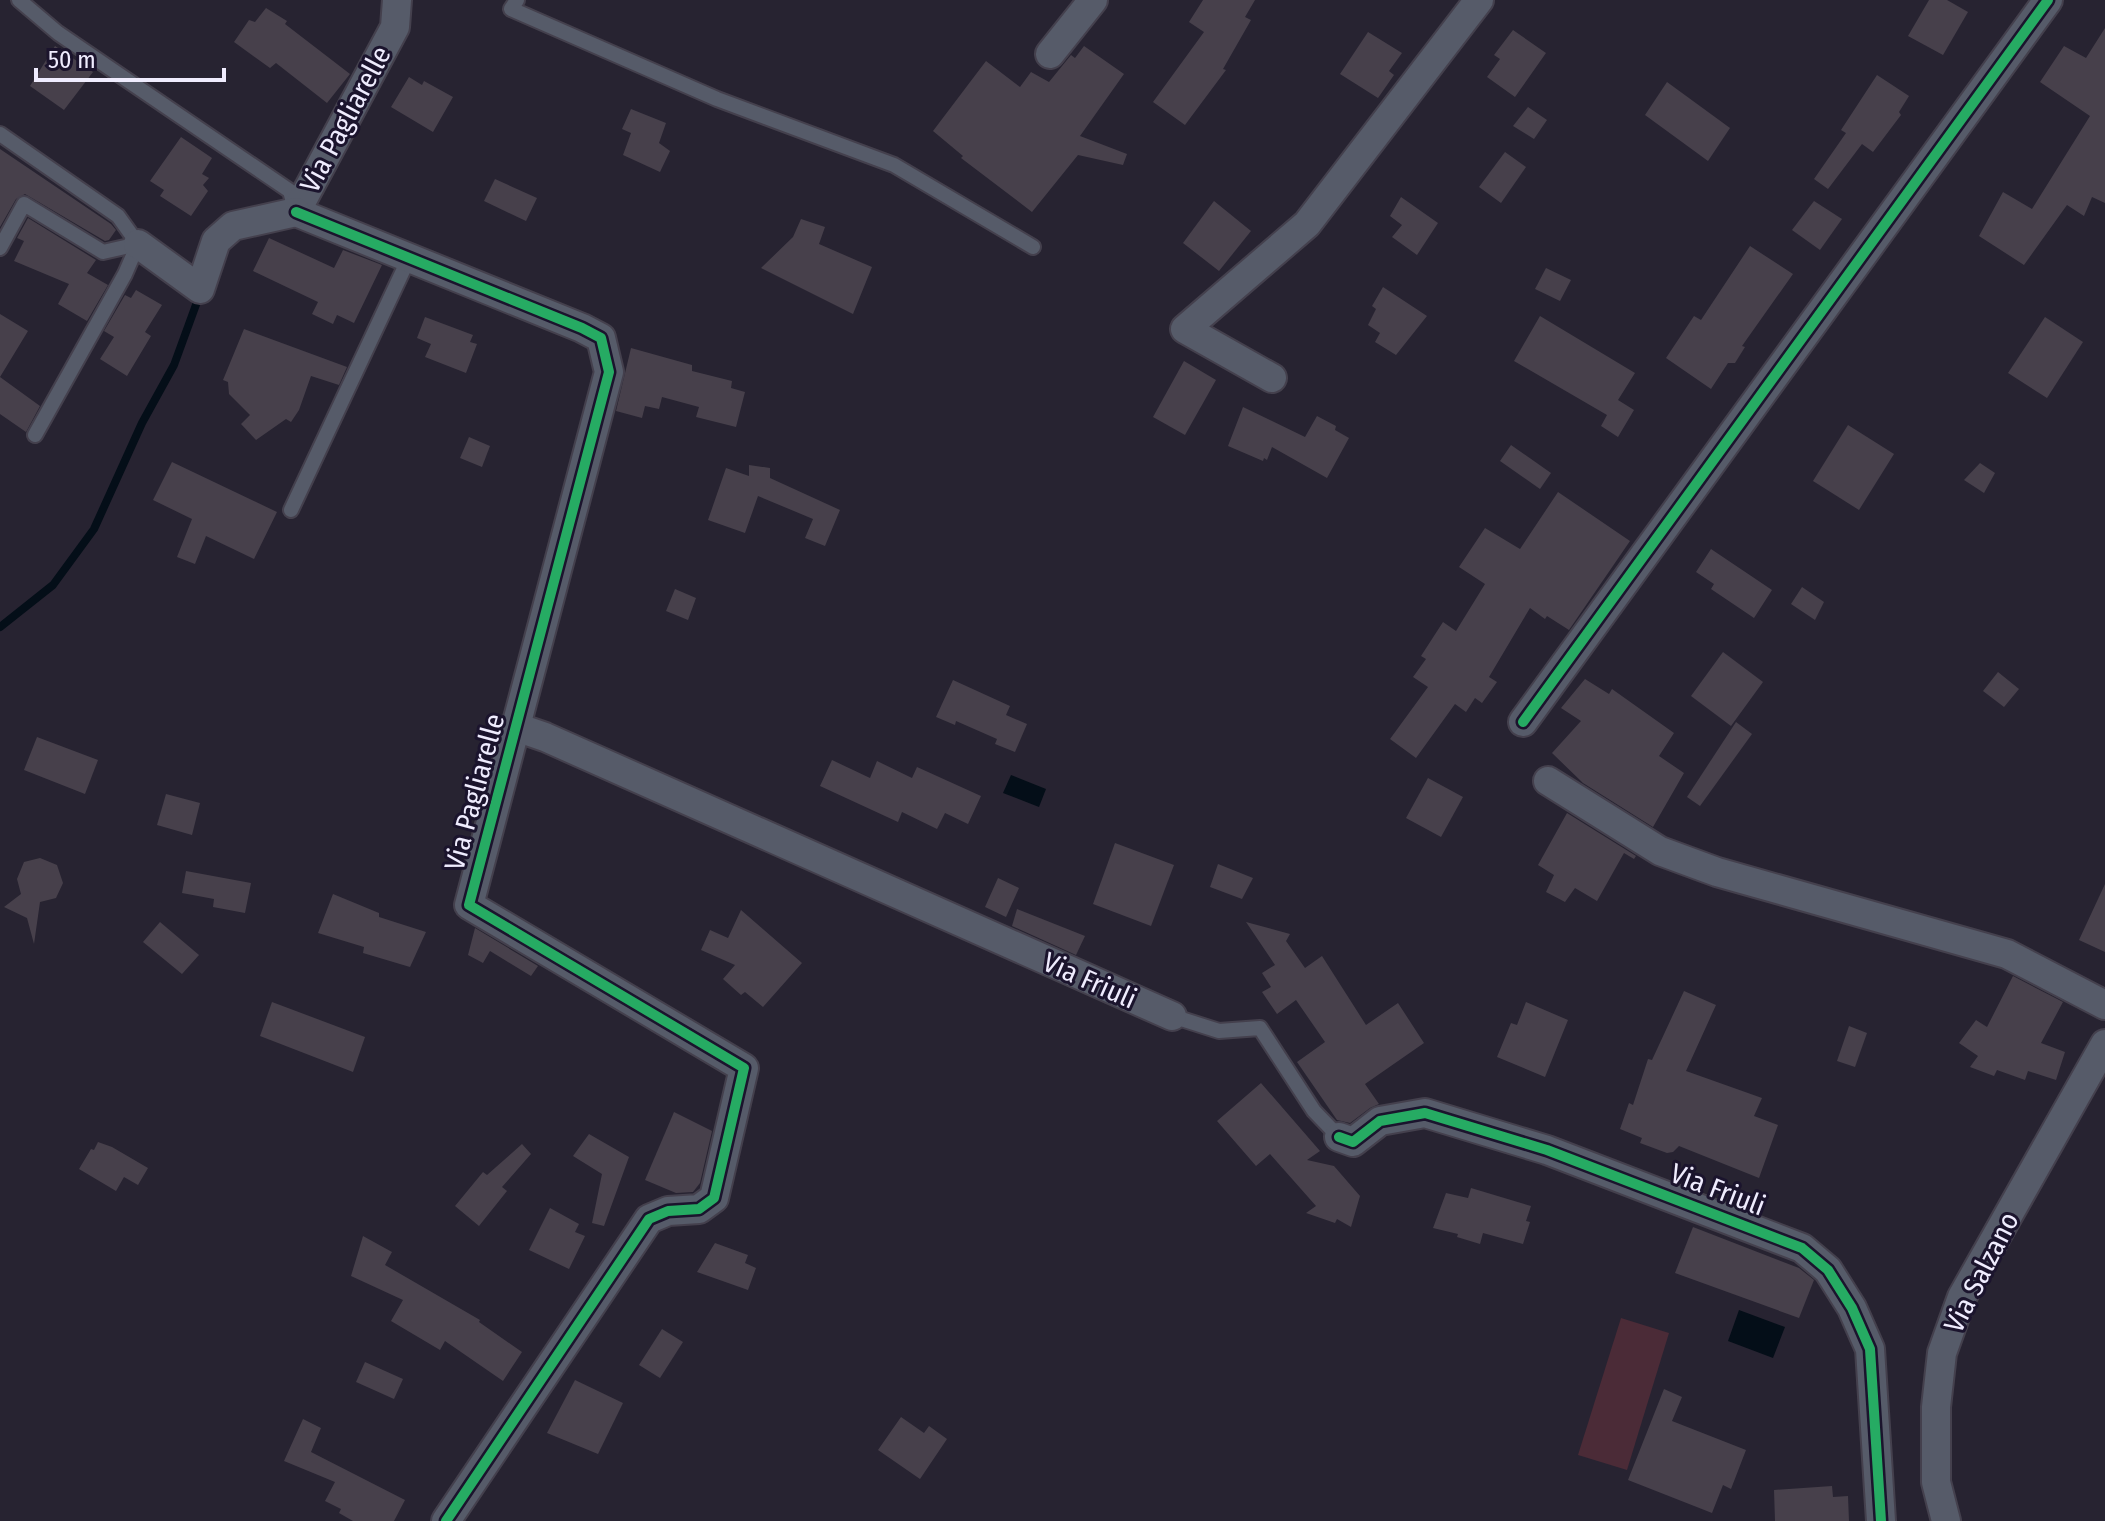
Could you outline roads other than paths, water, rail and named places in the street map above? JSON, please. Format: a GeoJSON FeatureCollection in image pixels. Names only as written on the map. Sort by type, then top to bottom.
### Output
{"type":"FeatureCollection","features":[{"type":"Feature","properties":{"kind":"street","name":"Via Pagliarelle"},"geometry":{"type":"LineString","coordinates":[[397,0],[395,27],[296,212],[582,328],[601,338],[609,372],[469,905],[744,1068],[714,1198],[699,1209],[668,1211],[649,1219],[446,1521]]}},
{"type":"Feature","properties":{"kind":"street"},"geometry":{"type":"LineString","coordinates":[[1050,54],[1093,0]]}},
{"type":"Feature","properties":{"kind":"street"},"geometry":{"type":"LineString","coordinates":[[1272,378],[1185,329],[1307,224],[1479,0]]}},
{"type":"Feature","properties":{"kind":"street"},"geometry":{"type":"LineString","coordinates":[[1523,722],[2048,0]]}},
{"type":"Feature","properties":{"kind":"street"},"geometry":{"type":"LineString","coordinates":[[138,244],[200,289],[216,241],[233,226],[296,212]]}},
{"type":"Feature","properties":{"kind":"street","name":"Via Friuli"},"geometry":{"type":"LineString","coordinates":[[516,727],[545,737],[1172,1016]]}},
{"type":"Feature","properties":{"kind":"street"},"geometry":{"type":"LineString","coordinates":[[1548,781],[1660,851],[1717,872],[2007,954],[2105,1005]]}},
{"type":"Feature","properties":{"kind":"street","name":"Via Salzano"},"geometry":{"type":"LineString","coordinates":[[1946,1521],[1936,1482],[1936,1407],[1942,1353],[1962,1297],[2105,1044]]}},
{"type":"Feature","properties":{"kind":"street","name":"Via Friuli"},"geometry":{"type":"LineString","coordinates":[[1339,1137],[1353,1142],[1380,1121],[1425,1113],[1547,1150],[1802,1248],[1828,1270],[1852,1308],[1870,1349],[1881,1521]]}},
{"type":"Feature","properties":{"kind":"lane"},"geometry":{"type":"LineString","coordinates":[[19,0],[58,33],[290,191],[296,212]]}},
{"type":"Feature","properties":{"kind":"lane"},"geometry":{"type":"LineString","coordinates":[[517,0],[511,9],[717,99],[894,165],[1033,247]]}},
{"type":"Feature","properties":{"kind":"lane"},"geometry":{"type":"LineString","coordinates":[[0,134],[118,216],[138,244]]}},
{"type":"Feature","properties":{"kind":"lane"},"geometry":{"type":"LineString","coordinates":[[0,248],[24,204],[103,252],[138,244]]}},
{"type":"Feature","properties":{"kind":"lane"},"geometry":{"type":"LineString","coordinates":[[35,435],[125,274],[138,244]]}},
{"type":"Feature","properties":{"kind":"lane"},"geometry":{"type":"LineString","coordinates":[[291,510],[409,258]]}},
{"type":"Feature","properties":{"kind":"lane","name":"Via Friuli"},"geometry":{"type":"LineString","coordinates":[[1172,1016],[1219,1031],[1260,1028],[1314,1111],[1339,1137]]}},
{"type":"Feature","properties":{"kind":"waterway"},"geometry":{"type":"LineString","coordinates":[[0,627],[53,585],[94,529],[142,423],[174,365],[197,302]]}}]}
